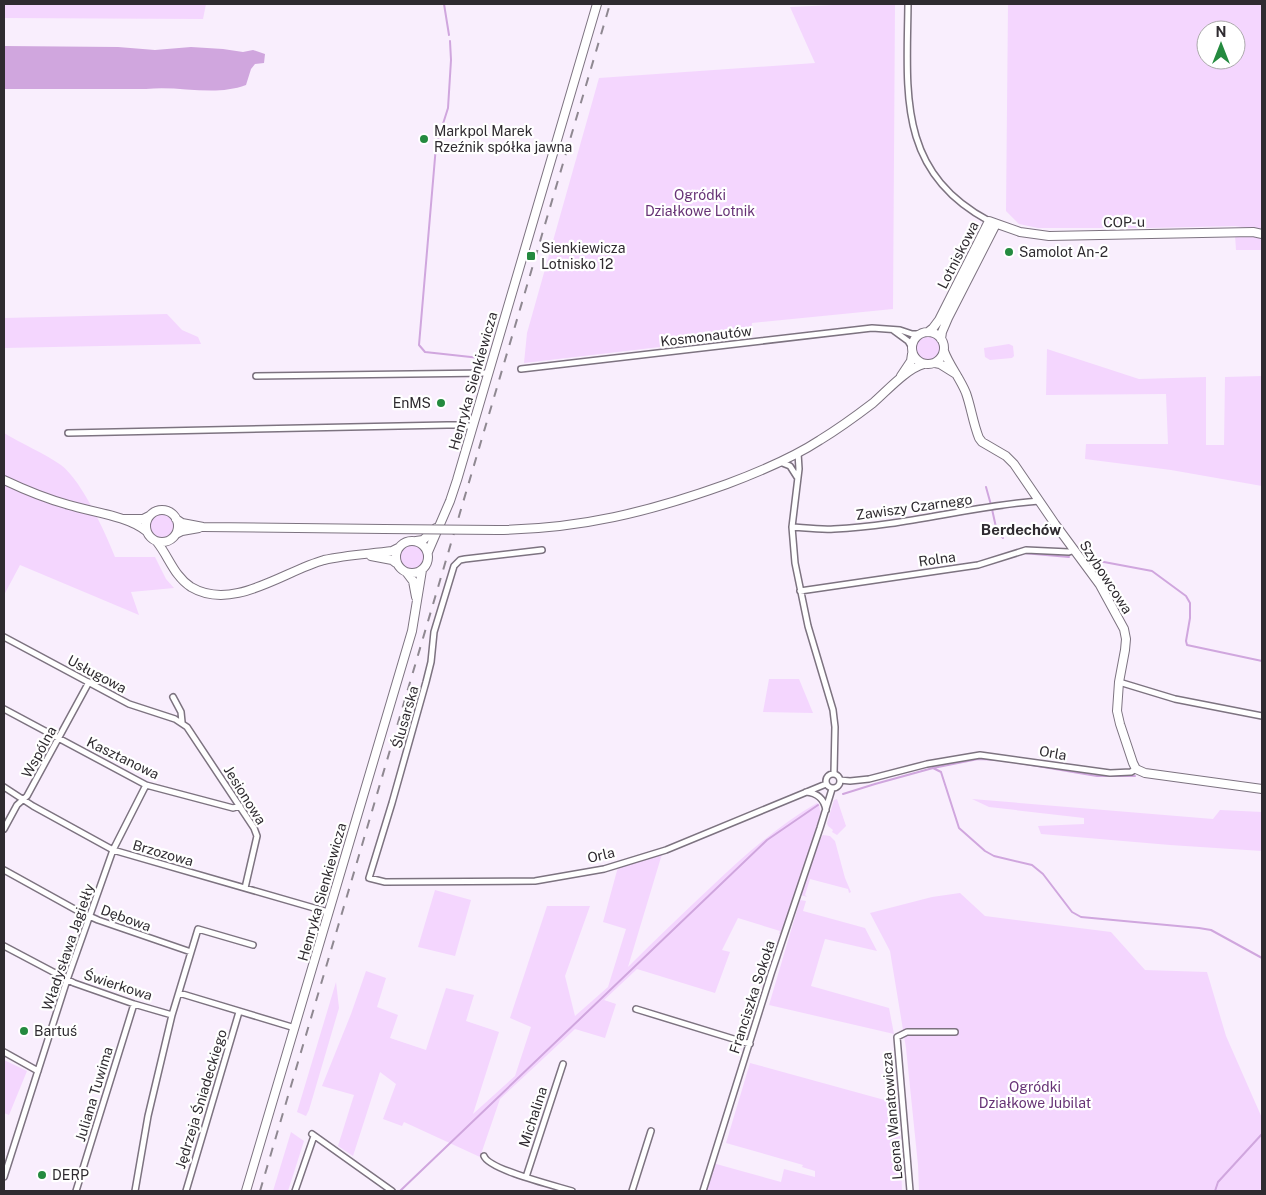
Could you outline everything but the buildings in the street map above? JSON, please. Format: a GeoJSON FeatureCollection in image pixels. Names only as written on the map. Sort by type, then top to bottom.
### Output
{"type":"FeatureCollection","features":[{"type":"Feature","properties":{"kind":"main road","name":"Henryka Sienkiewicza"},"geometry":{"type":"LineString","coordinates":[[428,552],[450,501],[597,4]]}},
{"type":"Feature","properties":{"kind":"main road","name":"COP-u"},"geometry":{"type":"LineString","coordinates":[[993,223],[1020,232],[1049,236],[1253,232],[1262,234]]}},
{"type":"Feature","properties":{"kind":"main road","name":"Lotniskowa"},"geometry":{"type":"LineString","coordinates":[[924,333],[933,328],[993,223]]}},
{"type":"Feature","properties":{"kind":"main road","name":"Lotniskowa"},"geometry":{"type":"LineString","coordinates":[[941,339],[948,318],[993,223]]}},
{"type":"Feature","properties":{"kind":"main road"},"geometry":{"type":"LineString","coordinates":[[900,378],[911,361],[914,339],[924,333],[935,334],[941,339],[944,351],[941,358],[935,363]]}},
{"type":"Feature","properties":{"kind":"main road"},"geometry":{"type":"LineString","coordinates":[[912,350],[917,361],[924,364]]}},
{"type":"Feature","properties":{"kind":"main road","name":"Szybowcowa"},"geometry":{"type":"LineString","coordinates":[[944,351],[965,391],[979,438],[982,442],[1006,456],[1014,464],[1100,584],[1124,629],[1126,650],[1119,682],[1117,704],[1120,724],[1136,770]]}},
{"type":"Feature","properties":{"kind":"main road"},"geometry":{"type":"LineString","coordinates":[[121,519],[143,519],[155,511],[163,510],[171,513],[182,523],[204,527],[497,530],[563,526],[629,515],[694,496],[798,453],[850,421],[900,378],[917,366],[940,364],[956,374]]}},
{"type":"Feature","properties":{"kind":"main road"},"geometry":{"type":"LineString","coordinates":[[4,480],[66,504],[121,519],[142,528],[150,538],[157,542],[164,543],[182,531],[204,527]]}},
{"type":"Feature","properties":{"kind":"main road"},"geometry":{"type":"LineString","coordinates":[[146,531],[149,516]]}},
{"type":"Feature","properties":{"kind":"main road"},"geometry":{"type":"LineString","coordinates":[[171,564],[169,546],[178,526],[176,519]]}},
{"type":"Feature","properties":{"kind":"main road"},"geometry":{"type":"LineString","coordinates":[[157,542],[182,579],[190,586],[207,594],[225,596],[242,593],[292,571],[326,560],[392,551],[404,542],[423,540],[438,527]]}},
{"type":"Feature","properties":{"kind":"main road"},"geometry":{"type":"LineString","coordinates":[[364,555],[392,560],[408,573],[415,573],[422,570],[427,564],[428,552],[424,546],[416,541]]}},
{"type":"Feature","properties":{"kind":"main road"},"geometry":{"type":"LineString","coordinates":[[396,563],[395,556],[398,548]]}},
{"type":"Feature","properties":{"kind":"main road","name":"Henryka Sienkiewicza"},"geometry":{"type":"LineString","coordinates":[[246,1191],[412,631],[422,570]]}},
{"type":"Feature","properties":{"kind":"main road","name":"Henryka Sienkiewicza"},"geometry":{"type":"LineString","coordinates":[[408,573],[413,581],[417,599]]}},
{"type":"Feature","properties":{"kind":"main road","name":"Orla"},"geometry":{"type":"LineString","coordinates":[[1136,770],[1145,773],[1262,789]]}},
{"type":"Feature","properties":{"kind":"street","name":"Lotniskowa"},"geometry":{"type":"LineString","coordinates":[[908,4],[908,103],[915,136],[926,161],[942,185],[961,204],[993,223]]}},
{"type":"Feature","properties":{"kind":"street","name":"Kosmonautów"},"geometry":{"type":"LineString","coordinates":[[521,369],[872,328],[924,333]]}},
{"type":"Feature","properties":{"kind":"street"},"geometry":{"type":"LineString","coordinates":[[892,330],[908,341],[912,350]]}},
{"type":"Feature","properties":{"kind":"street"},"geometry":{"type":"LineString","coordinates":[[256,376],[488,373]]}},
{"type":"Feature","properties":{"kind":"street"},"geometry":{"type":"LineString","coordinates":[[68,433],[464,425],[472,427]]}},
{"type":"Feature","properties":{"kind":"street"},"geometry":{"type":"LineString","coordinates":[[798,453],[799,469],[792,527],[795,563],[808,626],[833,710],[835,727],[834,774]]}},
{"type":"Feature","properties":{"kind":"street"},"geometry":{"type":"LineString","coordinates":[[780,462],[790,466],[797,477]]}},
{"type":"Feature","properties":{"kind":"street","name":"Zawiszy Czarnego"},"geometry":{"type":"LineString","coordinates":[[792,527],[842,528],[928,518],[967,510],[1040,501]]}},
{"type":"Feature","properties":{"kind":"street","name":"Ślusarska"},"geometry":{"type":"LineString","coordinates":[[369,878],[426,682],[431,662],[434,632],[457,562],[465,559],[542,550]]}},
{"type":"Feature","properties":{"kind":"street","name":"Rolna"},"geometry":{"type":"LineString","coordinates":[[800,590],[978,565],[995,561],[1019,551],[1069,552],[1075,550]]}},
{"type":"Feature","properties":{"kind":"street","name":"Usługowa"},"geometry":{"type":"LineString","coordinates":[[4,637],[129,704],[182,722]]}},
{"type":"Feature","properties":{"kind":"street","name":"Wspólna"},"geometry":{"type":"LineString","coordinates":[[4,829],[17,805],[27,796],[89,682]]}},
{"type":"Feature","properties":{"kind":"street"},"geometry":{"type":"LineString","coordinates":[[1119,682],[1176,699],[1262,716]]}},
{"type":"Feature","properties":{"kind":"street","name":"Jesionowa"},"geometry":{"type":"LineString","coordinates":[[173,697],[181,712],[182,722],[254,828],[257,836],[245,888]]}},
{"type":"Feature","properties":{"kind":"street","name":"Kasztanowa"},"geometry":{"type":"LineString","coordinates":[[4,709],[146,785],[233,808],[240,806]]}},
{"type":"Feature","properties":{"kind":"street","name":"Orla"},"geometry":{"type":"LineString","coordinates":[[840,780],[869,779],[927,764],[980,755],[1110,774],[1136,770]]}},
{"type":"Feature","properties":{"kind":"street"},"geometry":{"type":"LineString","coordinates":[[834,774],[840,780],[838,787],[832,789],[826,784],[826,777],[834,774]]}},
{"type":"Feature","properties":{"kind":"street","name":"Orla"},"geometry":{"type":"LineString","coordinates":[[369,878],[385,882],[535,881],[604,869],[666,850],[826,784]]}},
{"type":"Feature","properties":{"kind":"street","name":"Władysława Jagiełły"},"geometry":{"type":"LineString","coordinates":[[4,1177],[68,980],[113,850],[146,785]]}},
{"type":"Feature","properties":{"kind":"street","name":"Brzozowa"},"geometry":{"type":"LineString","coordinates":[[4,787],[23,800],[113,850],[328,912]]}},
{"type":"Feature","properties":{"kind":"street","name":"Franciszka Sokoła"},"geometry":{"type":"LineString","coordinates":[[703,1191],[832,789]]}},
{"type":"Feature","properties":{"kind":"street"},"geometry":{"type":"LineString","coordinates":[[805,792],[814,793],[822,799],[826,810]]}},
{"type":"Feature","properties":{"kind":"street","name":"Dębowa"},"geometry":{"type":"LineString","coordinates":[[4,870],[90,916],[191,952]]}},
{"type":"Feature","properties":{"kind":"street"},"geometry":{"type":"LineString","coordinates":[[135,1191],[148,1116],[172,1014],[198,929],[252,945]]}},
{"type":"Feature","properties":{"kind":"street","name":"Świerkowa"},"geometry":{"type":"LineString","coordinates":[[4,946],[68,980],[134,1004],[172,1014]]}},
{"type":"Feature","properties":{"kind":"street"},"geometry":{"type":"LineString","coordinates":[[179,993],[295,1028]]}},
{"type":"Feature","properties":{"kind":"street","name":"Juliana Tuwima"},"geometry":{"type":"LineString","coordinates":[[76,1191],[134,1004]]}},
{"type":"Feature","properties":{"kind":"street"},"geometry":{"type":"LineString","coordinates":[[636,1009],[750,1044]]}},
{"type":"Feature","properties":{"kind":"street","name":"Jędrzeja Śniadeckiego"},"geometry":{"type":"LineString","coordinates":[[186,1191],[239,1012]]}},
{"type":"Feature","properties":{"kind":"street","name":"Leona Wanatowicza"},"geometry":{"type":"LineString","coordinates":[[910,1191],[897,1037],[907,1032],[955,1032]]}},
{"type":"Feature","properties":{"kind":"street"},"geometry":{"type":"LineString","coordinates":[[4,1052],[38,1071]]}},
{"type":"Feature","properties":{"kind":"street","name":"Michalina"},"geometry":{"type":"LineString","coordinates":[[526,1176],[562,1064]]}},
{"type":"Feature","properties":{"kind":"street"},"geometry":{"type":"LineString","coordinates":[[632,1191],[651,1131]]}},
{"type":"Feature","properties":{"kind":"street"},"geometry":{"type":"LineString","coordinates":[[295,1191],[313,1135],[392,1191]]}},
{"type":"Feature","properties":{"kind":"street"},"geometry":{"type":"LineString","coordinates":[[484,1156],[488,1162],[505,1170],[572,1191]]}},
{"type":"Feature","properties":{"kind":"green space"},"geometry":{"type":"Polygon","coordinates":[[[4,4],[206,4],[203,19],[4,18],[4,4]]]}},
{"type":"Feature","properties":{"kind":"green space","name":"Ogródki Działkowe Lotnik"},"geometry":{"type":"Polygon","coordinates":[[[895,4],[893,309],[752,323],[751,335],[745,337],[524,363],[527,333],[599,78],[815,63],[790,7],[895,4]]]}},
{"type":"Feature","properties":{"kind":"green space"},"geometry":{"type":"Polygon","coordinates":[[[1008,4],[1262,4],[1262,230],[1235,226],[1038,228],[1019,224],[1006,211],[1008,4]]]}},
{"type":"Feature","properties":{"kind":"green space"},"geometry":{"type":"Polygon","coordinates":[[[1235,235],[1262,238],[1262,250],[1236,250],[1235,235]]]}},
{"type":"Feature","properties":{"kind":"green space"},"geometry":{"type":"Polygon","coordinates":[[[167,314],[182,330],[198,337],[201,344],[4,348],[4,318],[167,314]]]}},
{"type":"Feature","properties":{"kind":"green space"},"geometry":{"type":"Polygon","coordinates":[[[928,336],[933,337],[939,343],[939,353],[933,359],[928,360],[923,359],[917,353],[916,348],[917,343],[923,337],[928,336]]]}},
{"type":"Feature","properties":{"kind":"green space"},"geometry":{"type":"Polygon","coordinates":[[[1009,344],[1013,346],[1014,356],[1012,358],[990,360],[985,357],[984,348],[1009,344]]]}},
{"type":"Feature","properties":{"kind":"green space"},"geometry":{"type":"Polygon","coordinates":[[[1047,349],[1139,379],[1206,377],[1206,445],[1224,445],[1225,377],[1262,376],[1262,486],[1171,470],[1085,459],[1086,444],[1168,444],[1166,394],[1046,395],[1047,349]]]}},
{"type":"Feature","properties":{"kind":"green space"},"geometry":{"type":"Polygon","coordinates":[[[4,433],[61,465],[69,473],[85,495],[115,557],[155,557],[166,579],[174,588],[131,592],[139,615],[20,565],[4,595],[4,433]]]}},
{"type":"Feature","properties":{"kind":"green space"},"geometry":{"type":"Polygon","coordinates":[[[162,514],[167,515],[173,521],[173,531],[167,537],[162,538],[157,537],[151,531],[150,526],[151,521],[157,515],[162,514]]]}},
{"type":"Feature","properties":{"kind":"green space"},"geometry":{"type":"Polygon","coordinates":[[[412,545],[417,546],[423,552],[423,562],[417,568],[412,569],[407,568],[401,562],[400,557],[401,552],[407,546],[412,545]]]}},
{"type":"Feature","properties":{"kind":"green space"},"geometry":{"type":"Polygon","coordinates":[[[769,679],[799,679],[813,713],[763,712],[769,679]]]}},
{"type":"Feature","properties":{"kind":"green space"},"geometry":{"type":"Polygon","coordinates":[[[837,799],[846,826],[837,835],[832,832],[833,830],[827,823],[834,800],[837,799]]]}},
{"type":"Feature","properties":{"kind":"green space"},"geometry":{"type":"Polygon","coordinates":[[[972,799],[1213,819],[1220,810],[1262,812],[1262,851],[1041,834],[1038,826],[1084,824],[1084,818],[989,807],[972,799]]]}},
{"type":"Feature","properties":{"kind":"green space"},"geometry":{"type":"Polygon","coordinates":[[[817,803],[819,804],[820,811],[822,811],[783,933],[779,934],[780,931],[738,918],[722,950],[730,952],[715,993],[637,969],[604,1000],[616,1004],[605,1038],[575,1029],[500,1099],[480,1157],[404,1122],[402,1126],[383,1119],[396,1084],[380,1072],[353,1156],[338,1146],[354,1095],[322,1086],[366,971],[386,978],[377,1007],[398,1015],[390,1038],[426,1050],[446,988],[474,995],[466,1021],[499,1032],[473,1114],[515,1076],[531,1027],[510,1018],[547,906],[590,906],[565,976],[575,1016],[608,987],[626,929],[603,922],[618,867],[662,854],[628,967],[748,853],[788,821],[817,803]]]}},
{"type":"Feature","properties":{"kind":"green space"},"geometry":{"type":"Polygon","coordinates":[[[823,835],[830,836],[835,841],[845,878],[851,892],[849,893],[848,889],[810,879],[805,895],[807,897],[801,895],[819,841],[823,835]]]}},
{"type":"Feature","properties":{"kind":"green space"},"geometry":{"type":"Polygon","coordinates":[[[435,890],[471,900],[455,956],[418,947],[435,890]]]}},
{"type":"Feature","properties":{"kind":"green space","name":"Ogródki Działkowe Jubilat"},"geometry":{"type":"Polygon","coordinates":[[[960,893],[985,916],[1111,932],[1145,970],[1207,972],[1226,1036],[1262,1118],[1262,1191],[919,1191],[906,1048],[890,951],[870,913],[932,897],[960,893]]]}},
{"type":"Feature","properties":{"kind":"green space"},"geometry":{"type":"Polygon","coordinates":[[[800,900],[806,901],[803,911],[865,928],[877,951],[825,939],[811,986],[889,1008],[894,1034],[769,1005],[800,900]]]}},
{"type":"Feature","properties":{"kind":"green space"},"geometry":{"type":"Polygon","coordinates":[[[336,982],[339,1008],[306,1116],[297,1112],[336,982]]]}},
{"type":"Feature","properties":{"kind":"green space"},"geometry":{"type":"Polygon","coordinates":[[[4,1060],[27,1071],[9,1115],[4,1113],[4,1060]]]}},
{"type":"Feature","properties":{"kind":"green space"},"geometry":{"type":"Polygon","coordinates":[[[750,1063],[899,1104],[902,1191],[700,1191],[709,1162],[781,1182],[784,1169],[815,1177],[815,1171],[802,1167],[803,1165],[726,1143],[750,1063]]]}},
{"type":"Feature","properties":{"kind":"green space"},"geometry":{"type":"Polygon","coordinates":[[[291,1132],[304,1141],[288,1191],[273,1191],[291,1132]]]}},
{"type":"Feature","properties":{"kind":"shaded area"},"geometry":{"type":"Polygon","coordinates":[[[4,46],[118,47],[155,50],[191,47],[243,52],[253,50],[265,54],[264,63],[255,64],[251,69],[246,85],[222,90],[158,88],[4,89],[4,46]]]}},
{"type":"Feature","properties":{"kind":"waterway"},"geometry":{"type":"LineString","coordinates":[[444,4],[449,35]]}},
{"type":"Feature","properties":{"kind":"waterway"},"geometry":{"type":"LineString","coordinates":[[450,41],[451,60],[448,108],[436,146],[419,345],[425,352],[480,358]]}},
{"type":"Feature","properties":{"kind":"waterway"},"geometry":{"type":"LineString","coordinates":[[986,487],[991,505]]}},
{"type":"Feature","properties":{"kind":"waterway"},"geometry":{"type":"LineString","coordinates":[[992,509],[997,532],[1003,538]]}},
{"type":"Feature","properties":{"kind":"waterway"},"geometry":{"type":"LineString","coordinates":[[1023,553],[1069,557]]}},
{"type":"Feature","properties":{"kind":"waterway"},"geometry":{"type":"LineString","coordinates":[[1088,559],[1152,571],[1186,596],[1190,603],[1187,645],[1262,661]]}},
{"type":"Feature","properties":{"kind":"waterway"},"geometry":{"type":"LineString","coordinates":[[843,794],[933,768],[978,759],[1001,760],[1097,776],[1135,776]]}},
{"type":"Feature","properties":{"kind":"waterway"},"geometry":{"type":"LineString","coordinates":[[933,768],[941,772],[959,828],[985,851],[994,856],[1032,865],[1043,874],[1072,912],[1081,917],[1211,930],[1262,958]]}},
{"type":"Feature","properties":{"kind":"waterway"},"geometry":{"type":"LineString","coordinates":[[400,1191],[767,840],[818,805]]}},
{"type":"Feature","properties":{"kind":"waterway"},"geometry":{"type":"LineString","coordinates":[[1215,1191],[1218,1182],[1262,1134]]}},
{"type":"Feature","properties":{"kind":"railway"},"geometry":{"type":"LineString","coordinates":[[260,1191],[610,4]]}},
{"type":"Feature","properties":{"kind":"place","name":"Markpol Marek Rzeźnik spółka jawna"},"geometry":{"type":"Point","coordinates":[424,139]}},
{"type":"Feature","properties":{"kind":"place","name":"Samolot An-2"},"geometry":{"type":"Point","coordinates":[1009,252]}},
{"type":"Feature","properties":{"kind":"place","name":"Sienkiewicza Lotnisko 12"},"geometry":{"type":"Point","coordinates":[531,256]}},
{"type":"Feature","properties":{"kind":"place","name":"EnMS"},"geometry":{"type":"Point","coordinates":[441,403]}},
{"type":"Feature","properties":{"kind":"place","name":"Bartuś"},"geometry":{"type":"Point","coordinates":[24,1031]}},
{"type":"Feature","properties":{"kind":"place","name":"DERP"},"geometry":{"type":"Point","coordinates":[42,1175]}},
{"type":"Feature","properties":{"kind":"district","name":"Berdechów"},"geometry":{"type":"Point","coordinates":[1021,530]}}]}
